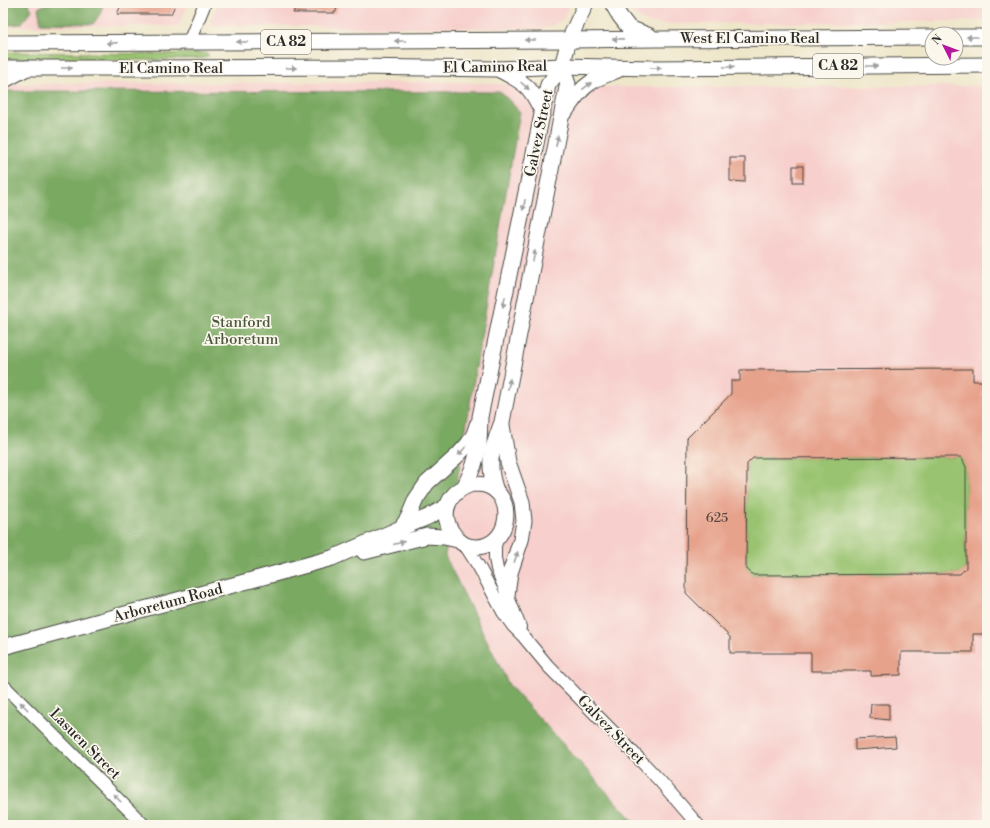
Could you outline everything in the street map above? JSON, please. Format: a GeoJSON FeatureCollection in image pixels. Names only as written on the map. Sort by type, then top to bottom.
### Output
{"type":"FeatureCollection","features":[{"type":"Feature","properties":{"kind":"main road"},"geometry":{"type":"LineString","coordinates":[[562,66],[568,40],[586,3]]}},
{"type":"Feature","properties":{"kind":"main road"},"geometry":{"type":"LineString","coordinates":[[612,3],[629,28],[657,39]]}},
{"type":"Feature","properties":{"kind":"main road","name":"West El Camino Real"},"geometry":{"type":"LineString","coordinates":[[568,40],[924,37]]}},
{"type":"Feature","properties":{"kind":"main road"},"geometry":{"type":"LineString","coordinates":[[964,37],[987,37]]}},
{"type":"Feature","properties":{"kind":"main road","name":"El Camino Real"},"geometry":{"type":"LineString","coordinates":[[3,43],[568,40]]}},
{"type":"Feature","properties":{"kind":"main road","name":"El Camino Real"},"geometry":{"type":"LineString","coordinates":[[3,68],[355,67],[497,69],[562,66],[623,68],[987,65]]}},
{"type":"Feature","properties":{"kind":"main road","name":"Galvez Street"},"geometry":{"type":"LineString","coordinates":[[465,486],[474,465],[479,446],[480,417],[548,85],[562,66]]}},
{"type":"Feature","properties":{"kind":"main road","name":"Galvez Street"},"geometry":{"type":"LineString","coordinates":[[496,491],[490,469],[491,452],[502,422],[568,84],[562,66]]}},
{"type":"Feature","properties":{"kind":"main road"},"geometry":{"type":"LineString","coordinates":[[3,81],[28,68]]}},
{"type":"Feature","properties":{"kind":"main road"},"geometry":{"type":"LineString","coordinates":[[562,116],[577,95],[586,86],[595,80],[623,68]]}},
{"type":"Feature","properties":{"kind":"main road"},"geometry":{"type":"LineString","coordinates":[[497,69],[526,86],[543,114]]}},
{"type":"Feature","properties":{"kind":"main road"},"geometry":{"type":"LineString","coordinates":[[401,528],[408,518],[416,499],[427,483],[468,444],[474,434],[480,417]]}},
{"type":"Feature","properties":{"kind":"main road"},"geometry":{"type":"LineString","coordinates":[[502,422],[508,462],[522,502],[524,521],[521,540],[510,573],[507,594]]}},
{"type":"Feature","properties":{"kind":"main road"},"geometry":{"type":"LineString","coordinates":[[472,484],[488,486],[496,491],[506,512],[506,519],[502,532],[497,539],[491,543],[478,547],[462,543],[450,530],[447,518],[447,506],[454,495],[465,486],[472,484]]}},
{"type":"Feature","properties":{"kind":"main road","name":"Arboretum Road"},"geometry":{"type":"LineString","coordinates":[[3,647],[332,558],[428,517],[447,506]]}},
{"type":"Feature","properties":{"kind":"main road","name":"Arboretum Road"},"geometry":{"type":"LineString","coordinates":[[332,558],[348,556],[427,536],[444,537],[462,543]]}},
{"type":"Feature","properties":{"kind":"street"},"geometry":{"type":"LineString","coordinates":[[189,42],[205,3]]}},
{"type":"Feature","properties":{"kind":"street","name":"Galvez Street"},"geometry":{"type":"LineString","coordinates":[[497,539],[495,546],[497,569],[523,636]]}},
{"type":"Feature","properties":{"kind":"street","name":"Galvez Street"},"geometry":{"type":"LineString","coordinates":[[462,543],[479,566],[503,612],[513,626],[548,666],[660,781],[698,825]]}},
{"type":"Feature","properties":{"kind":"street","name":"Lasuen Street"},"geometry":{"type":"LineString","coordinates":[[3,685],[144,825]]}},
{"type":"Feature","properties":{"kind":"shaded area"},"geometry":{"type":"Polygon","coordinates":[[[3,3],[189,3],[178,26],[3,26],[3,3]]]}},
{"type":"Feature","properties":{"kind":"shaded area"},"geometry":{"type":"Polygon","coordinates":[[[218,3],[570,3],[564,18],[552,26],[539,29],[212,25],[210,21],[218,3]]]}},
{"type":"Feature","properties":{"kind":"shaded area"},"geometry":{"type":"Polygon","coordinates":[[[625,3],[987,3],[987,21],[659,24],[649,23],[638,18],[626,6],[625,3]]]}},
{"type":"Feature","properties":{"kind":"shaded area"},"geometry":{"type":"Polygon","coordinates":[[[463,82],[561,87],[987,86],[987,825],[3,825],[3,84],[463,82]]]}},
{"type":"Feature","properties":{"kind":"green space"},"geometry":{"type":"Polygon","coordinates":[[[3,3],[28,3],[32,10],[21,24],[8,25],[3,20],[3,3]]]}},
{"type":"Feature","properties":{"kind":"green space"},"geometry":{"type":"Polygon","coordinates":[[[102,3],[103,5],[100,14],[93,24],[41,23],[38,8],[46,4],[102,3]]]}},
{"type":"Feature","properties":{"kind":"green space"},"geometry":{"type":"Polygon","coordinates":[[[5,52],[157,54],[203,53],[208,54],[208,57],[157,60],[5,59],[5,52]]]}},
{"type":"Feature","properties":{"kind":"green space","name":"Stanford Arboretum"},"geometry":{"type":"Polygon","coordinates":[[[3,91],[501,92],[520,112],[445,556],[509,685],[637,825],[3,825],[3,91]]]}},
{"type":"Feature","properties":{"kind":"green space"},"geometry":{"type":"Polygon","coordinates":[[[961,457],[966,467],[966,568],[960,574],[753,575],[746,568],[747,464],[753,458],[961,457]]]}},
{"type":"Feature","properties":{"kind":"building"},"geometry":{"type":"Polygon","coordinates":[[[122,3],[176,3],[171,14],[117,14],[122,3]]]}},
{"type":"Feature","properties":{"kind":"building"},"geometry":{"type":"Polygon","coordinates":[[[298,3],[339,3],[335,13],[293,13],[298,3]]]}},
{"type":"Feature","properties":{"kind":"building"},"geometry":{"type":"Polygon","coordinates":[[[730,158],[745,158],[745,182],[730,181],[730,158]]]}},
{"type":"Feature","properties":{"kind":"building"},"geometry":{"type":"Polygon","coordinates":[[[793,166],[803,166],[803,182],[793,182],[793,166]]]}},
{"type":"Feature","properties":{"kind":"building"},"geometry":{"type":"Polygon","coordinates":[[[973,369],[973,381],[982,381],[982,395],[987,400],[987,634],[973,634],[973,652],[901,652],[901,675],[871,676],[871,671],[811,671],[811,653],[730,653],[730,637],[686,593],[687,438],[731,394],[731,381],[740,381],[740,370],[973,369]],[[961,457],[753,458],[747,464],[746,568],[753,575],[960,574],[966,568],[966,467],[961,457]]]}},
{"type":"Feature","properties":{"kind":"building"},"geometry":{"type":"Polygon","coordinates":[[[871,704],[889,704],[889,720],[870,718],[871,704]]]}},
{"type":"Feature","properties":{"kind":"building"},"geometry":{"type":"Polygon","coordinates":[[[895,737],[896,747],[855,750],[855,739],[895,737]]]}}]}
